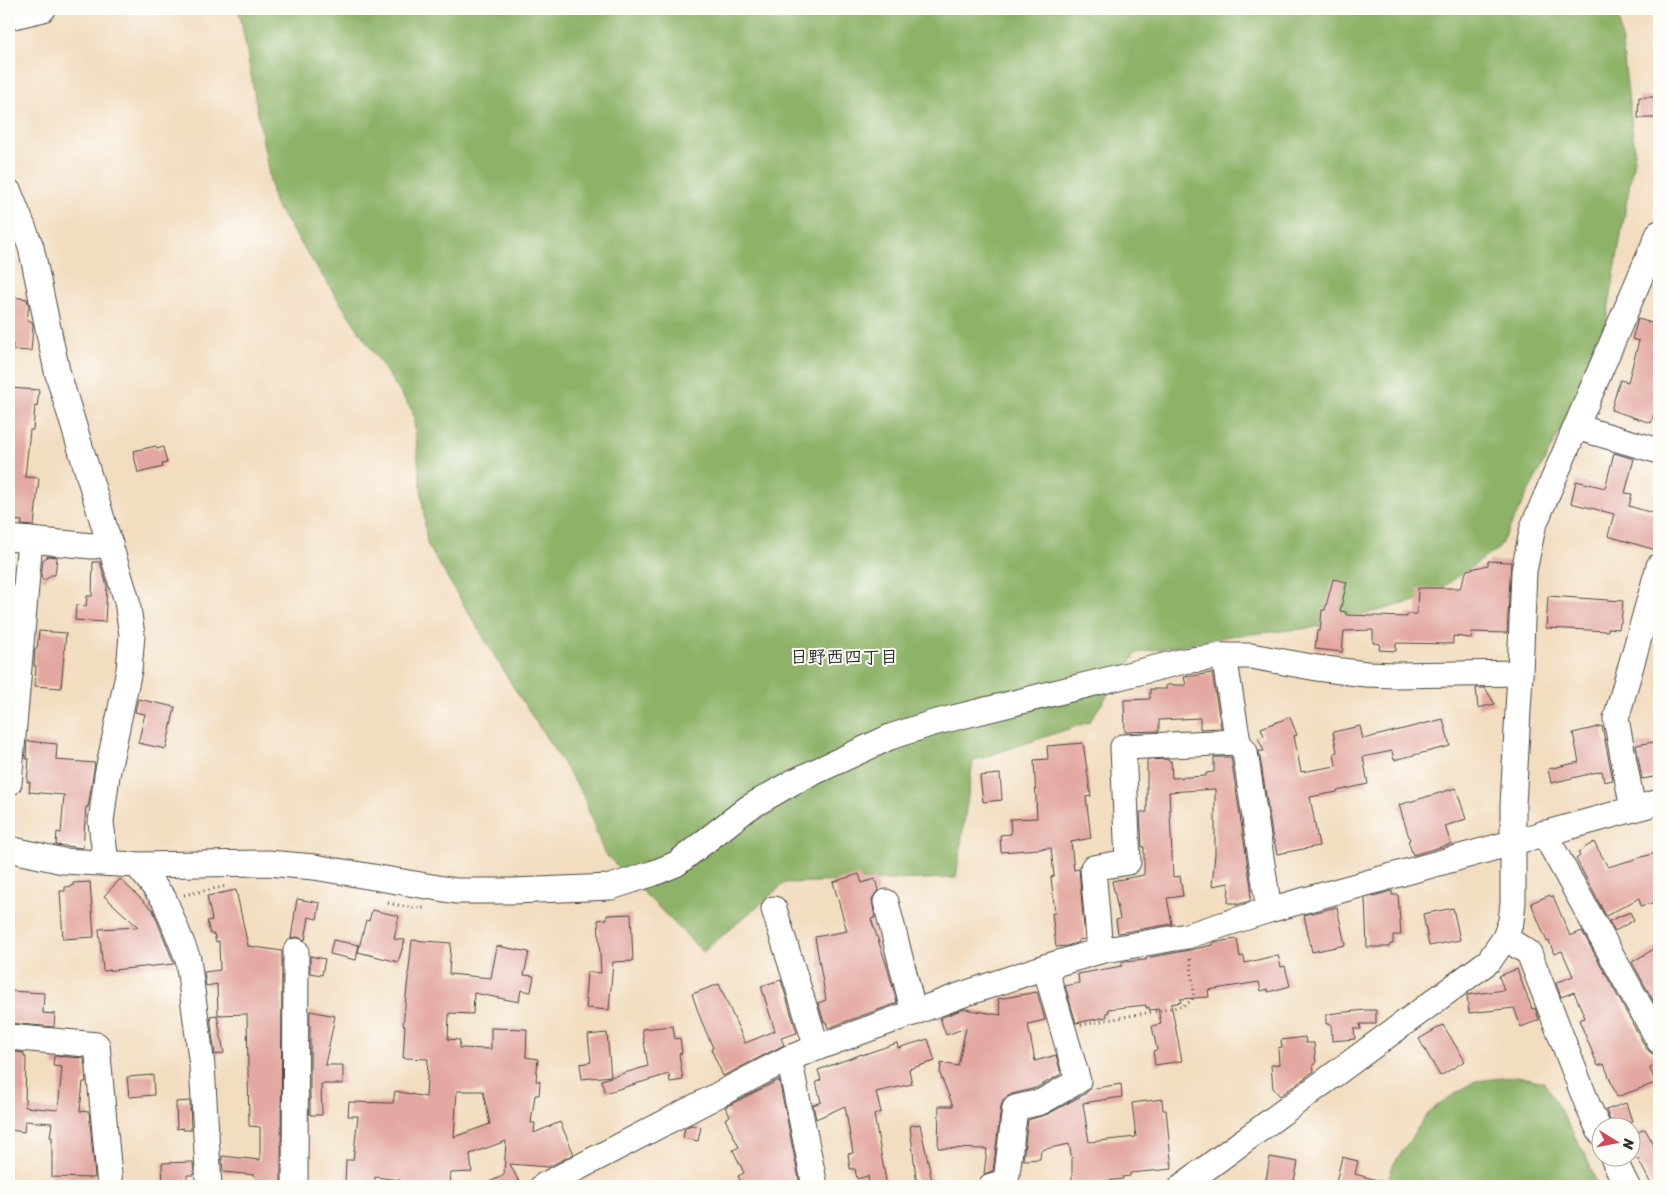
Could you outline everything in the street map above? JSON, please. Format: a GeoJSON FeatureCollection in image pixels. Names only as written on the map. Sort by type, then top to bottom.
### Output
{"type":"FeatureCollection","features":[{"type":"Feature","properties":{"kind":"street"},"geometry":{"type":"LineString","coordinates":[[9,16],[43,9]]}},
{"type":"Feature","properties":{"kind":"street"},"geometry":{"type":"LineString","coordinates":[[9,192],[20,243],[127,601],[132,635],[129,670],[106,775],[101,822],[106,863]]}},
{"type":"Feature","properties":{"kind":"street"},"geometry":{"type":"LineString","coordinates":[[1182,1186],[1489,961],[1505,938],[1511,921],[1514,902],[1512,841],[1524,571],[1533,527],[1659,233]]}},
{"type":"Feature","properties":{"kind":"street"},"geometry":{"type":"LineString","coordinates":[[1576,427],[1659,451]]}},
{"type":"Feature","properties":{"kind":"street"},"geometry":{"type":"LineString","coordinates":[[9,783],[19,539],[92,546],[110,544]]}},
{"type":"Feature","properties":{"kind":"street"},"geometry":{"type":"LineString","coordinates":[[1633,809],[1616,719],[1659,566]]}},
{"type":"Feature","properties":{"kind":"street"},"geometry":{"type":"LineString","coordinates":[[9,849],[63,860],[106,863],[277,864],[314,867],[456,891],[611,887],[676,864],[748,808],[793,782],[890,738],[933,723],[1184,662],[1224,656],[1251,656],[1317,668],[1366,674],[1520,673]]}},
{"type":"Feature","properties":{"kind":"street"},"geometry":{"type":"LineString","coordinates":[[1224,656],[1238,742],[1245,752],[1270,910]]}},
{"type":"Feature","properties":{"kind":"street"},"geometry":{"type":"LineString","coordinates":[[1100,951],[1093,868],[1128,862],[1123,747],[1238,742]]}},
{"type":"Feature","properties":{"kind":"street"},"geometry":{"type":"LineString","coordinates":[[544,1186],[789,1058],[1045,966],[1100,951],[1187,936],[1270,910],[1512,841],[1659,802]]}},
{"type":"Feature","properties":{"kind":"street"},"geometry":{"type":"LineString","coordinates":[[1544,833],[1659,1042]]}},
{"type":"Feature","properties":{"kind":"street"},"geometry":{"type":"LineString","coordinates":[[138,864],[164,899],[188,959],[202,1066],[209,1186]]}},
{"type":"Feature","properties":{"kind":"street"},"geometry":{"type":"LineString","coordinates":[[886,902],[914,1013]]}},
{"type":"Feature","properties":{"kind":"street"},"geometry":{"type":"LineString","coordinates":[[774,909],[817,1048]]}},
{"type":"Feature","properties":{"kind":"street"},"geometry":{"type":"LineString","coordinates":[[1505,938],[1529,953],[1594,1118]]}},
{"type":"Feature","properties":{"kind":"street"},"geometry":{"type":"LineString","coordinates":[[295,1186],[296,951]]}},
{"type":"Feature","properties":{"kind":"street"},"geometry":{"type":"LineString","coordinates":[[991,1186],[1006,1182],[1015,1108],[1041,1102],[1078,1080],[1045,966]]}},
{"type":"Feature","properties":{"kind":"street"},"geometry":{"type":"LineString","coordinates":[[9,1037],[96,1045],[110,1186]]}},
{"type":"Feature","properties":{"kind":"street"},"geometry":{"type":"LineString","coordinates":[[789,1058],[815,1186]]}},
{"type":"Feature","properties":{"kind":"street"},"geometry":{"type":"LineString","coordinates":[[1618,1168],[1627,1186]]}},
{"type":"Feature","properties":{"kind":"path"},"geometry":{"type":"LineString","coordinates":[[1063,1028],[1183,1006],[1192,1000],[1194,992],[1187,936]]}},
{"type":"Feature","properties":{"kind":"green space"},"geometry":{"type":"Polygon","coordinates":[[[239,9],[1618,9],[1635,153],[1601,353],[1499,548],[1427,598],[1312,628],[1230,636],[1137,653],[1089,722],[973,761],[956,878],[785,883],[703,952],[604,853],[582,793],[514,688],[427,544],[413,412],[274,203],[239,9]]]}},
{"type":"Feature","properties":{"kind":"green space"},"geometry":{"type":"Polygon","coordinates":[[[1518,1076],[1544,1082],[1585,1154],[1598,1186],[1387,1186],[1393,1165],[1428,1113],[1475,1081],[1518,1076]]]}},
{"type":"Feature","properties":{"kind":"building"},"geometry":{"type":"Polygon","coordinates":[[[1639,97],[1659,97],[1659,118],[1638,118],[1639,97]]]}},
{"type":"Feature","properties":{"kind":"building"},"geometry":{"type":"Polygon","coordinates":[[[12,297],[27,299],[29,306],[27,319],[32,322],[33,326],[31,351],[12,350],[13,344],[9,344],[12,297]]]}},
{"type":"Feature","properties":{"kind":"building"},"geometry":{"type":"Polygon","coordinates":[[[1638,319],[1659,325],[1659,398],[1651,423],[1611,410],[1620,380],[1628,382],[1639,341],[1632,339],[1638,319]]]}},
{"type":"Feature","properties":{"kind":"building"},"geometry":{"type":"Polygon","coordinates":[[[9,388],[39,390],[37,407],[35,406],[33,430],[30,430],[25,477],[39,478],[34,526],[21,525],[22,521],[9,520],[9,388]]]}},
{"type":"Feature","properties":{"kind":"building"},"geometry":{"type":"Polygon","coordinates":[[[156,446],[157,449],[163,447],[167,463],[162,464],[163,467],[138,473],[133,451],[156,446]]]}},
{"type":"Feature","properties":{"kind":"building"},"geometry":{"type":"Polygon","coordinates":[[[1614,453],[1634,459],[1625,493],[1632,494],[1629,506],[1659,515],[1659,551],[1608,536],[1614,514],[1571,503],[1576,481],[1605,488],[1614,453]]]}},
{"type":"Feature","properties":{"kind":"building"},"geometry":{"type":"Polygon","coordinates":[[[48,556],[57,557],[55,575],[51,575],[44,581],[41,578],[43,560],[48,556]]]}},
{"type":"Feature","properties":{"kind":"building"},"geometry":{"type":"Polygon","coordinates":[[[1488,561],[1511,562],[1507,633],[1472,632],[1471,638],[1453,636],[1453,644],[1396,643],[1396,651],[1379,650],[1380,644],[1373,643],[1373,630],[1344,631],[1342,652],[1315,649],[1317,631],[1320,631],[1322,610],[1325,610],[1333,579],[1347,582],[1340,611],[1346,612],[1346,615],[1407,617],[1407,614],[1417,614],[1418,588],[1460,588],[1467,570],[1488,565],[1488,561]]]}},
{"type":"Feature","properties":{"kind":"building"},"geometry":{"type":"Polygon","coordinates":[[[93,562],[100,562],[107,586],[105,622],[75,620],[76,605],[86,606],[87,596],[92,596],[93,562]]]}},
{"type":"Feature","properties":{"kind":"building"},"geometry":{"type":"Polygon","coordinates":[[[1548,596],[1623,601],[1619,629],[1608,628],[1608,631],[1546,628],[1548,596]]]}},
{"type":"Feature","properties":{"kind":"building"},"geometry":{"type":"Polygon","coordinates":[[[39,631],[66,633],[61,688],[35,686],[35,649],[37,649],[39,631]]]}},
{"type":"Feature","properties":{"kind":"building"},"geometry":{"type":"Polygon","coordinates":[[[1212,673],[1221,728],[1200,729],[1200,718],[1159,720],[1159,731],[1125,732],[1124,700],[1150,699],[1150,689],[1166,689],[1166,685],[1186,685],[1184,677],[1212,673]]]}},
{"type":"Feature","properties":{"kind":"building"},"geometry":{"type":"Polygon","coordinates":[[[1476,688],[1485,688],[1495,704],[1478,708],[1476,688]]]}},
{"type":"Feature","properties":{"kind":"building"},"geometry":{"type":"Polygon","coordinates":[[[138,699],[175,707],[166,749],[138,743],[145,714],[135,712],[138,699]]]}},
{"type":"Feature","properties":{"kind":"building"},"geometry":{"type":"Polygon","coordinates":[[[1290,717],[1297,735],[1294,736],[1301,772],[1336,766],[1334,753],[1337,752],[1333,732],[1360,726],[1363,739],[1443,719],[1450,746],[1394,760],[1392,751],[1363,757],[1368,784],[1310,797],[1319,846],[1277,854],[1273,840],[1259,751],[1264,751],[1258,738],[1264,736],[1261,728],[1290,717]]]}},
{"type":"Feature","properties":{"kind":"building"},"geometry":{"type":"Polygon","coordinates":[[[1602,726],[1613,780],[1604,782],[1602,771],[1551,783],[1548,769],[1579,762],[1573,733],[1602,726]]]}},
{"type":"Feature","properties":{"kind":"building"},"geometry":{"type":"Polygon","coordinates":[[[27,741],[57,744],[56,760],[95,763],[88,807],[86,807],[83,848],[56,845],[57,832],[61,833],[64,795],[29,792],[30,782],[27,782],[29,759],[26,759],[27,741]]]}},
{"type":"Feature","properties":{"kind":"building"},"geometry":{"type":"Polygon","coordinates":[[[1653,742],[1659,776],[1642,779],[1636,745],[1653,742]]]}},
{"type":"Feature","properties":{"kind":"building"},"geometry":{"type":"Polygon","coordinates":[[[1083,743],[1091,796],[1086,797],[1091,838],[1071,842],[1074,870],[1079,869],[1085,939],[1078,940],[1079,942],[1067,946],[1056,947],[1052,913],[1055,913],[1051,877],[1054,876],[1051,848],[1001,852],[1000,835],[1011,834],[1010,819],[1037,818],[1034,760],[1048,759],[1047,746],[1083,743]]]}},
{"type":"Feature","properties":{"kind":"building"},"geometry":{"type":"Polygon","coordinates":[[[1214,757],[1231,757],[1251,887],[1250,901],[1236,905],[1237,903],[1228,903],[1229,883],[1212,886],[1215,854],[1215,789],[1169,792],[1173,877],[1180,876],[1183,896],[1167,898],[1172,924],[1118,933],[1116,920],[1120,919],[1112,881],[1144,875],[1144,847],[1142,847],[1140,812],[1147,812],[1147,760],[1168,759],[1168,761],[1171,761],[1172,778],[1206,776],[1206,773],[1214,772],[1214,757]]]}},
{"type":"Feature","properties":{"kind":"building"},"geometry":{"type":"Polygon","coordinates":[[[1000,774],[1002,800],[983,802],[980,776],[1000,774]]]}},
{"type":"Feature","properties":{"kind":"building"},"geometry":{"type":"Polygon","coordinates":[[[1456,788],[1466,819],[1445,826],[1451,844],[1413,855],[1399,805],[1456,788]]]}},
{"type":"Feature","properties":{"kind":"building"},"geometry":{"type":"Polygon","coordinates":[[[1594,842],[1608,867],[1659,852],[1659,901],[1641,906],[1639,898],[1606,916],[1576,859],[1580,856],[1578,852],[1594,842]]]}},
{"type":"Feature","properties":{"kind":"building"},"geometry":{"type":"Polygon","coordinates":[[[859,874],[862,883],[875,879],[878,890],[872,899],[875,918],[871,919],[897,1003],[828,1028],[818,1003],[826,1000],[815,937],[847,931],[833,882],[859,874]]]}},
{"type":"Feature","properties":{"kind":"building"},"geometry":{"type":"Polygon","coordinates":[[[120,879],[153,910],[174,964],[103,971],[99,929],[138,927],[104,896],[120,879]]]}},
{"type":"Feature","properties":{"kind":"building"},"geometry":{"type":"Polygon","coordinates":[[[90,882],[94,937],[63,939],[60,891],[65,891],[65,887],[73,886],[73,883],[90,882]]]}},
{"type":"Feature","properties":{"kind":"building"},"geometry":{"type":"Polygon","coordinates":[[[236,890],[248,946],[282,951],[281,1186],[256,1186],[255,1175],[223,1172],[222,1156],[260,1160],[260,1127],[249,1126],[247,1014],[218,1015],[217,984],[206,986],[204,972],[220,970],[219,941],[216,942],[214,934],[210,934],[207,921],[212,920],[207,896],[236,890]]]}},
{"type":"Feature","properties":{"kind":"building"},"geometry":{"type":"Polygon","coordinates":[[[1392,891],[1392,895],[1398,895],[1401,935],[1393,935],[1393,944],[1390,944],[1389,947],[1367,947],[1365,898],[1392,891]]]}},
{"type":"Feature","properties":{"kind":"building"},"geometry":{"type":"Polygon","coordinates":[[[1550,895],[1551,897],[1553,896],[1570,936],[1582,931],[1646,1048],[1655,1054],[1659,1064],[1650,1068],[1655,1083],[1617,1097],[1604,1064],[1598,1066],[1579,1020],[1585,1018],[1574,992],[1561,997],[1556,983],[1573,976],[1562,951],[1554,954],[1549,941],[1547,942],[1531,903],[1550,895]]]}},
{"type":"Feature","properties":{"kind":"building"},"geometry":{"type":"Polygon","coordinates":[[[297,899],[320,903],[317,919],[309,917],[305,940],[297,937],[291,938],[297,899]]]}},
{"type":"Feature","properties":{"kind":"building"},"geometry":{"type":"Polygon","coordinates":[[[1337,907],[1345,945],[1312,952],[1304,915],[1337,907]]]}},
{"type":"Feature","properties":{"kind":"building"},"geometry":{"type":"Polygon","coordinates":[[[1453,908],[1460,940],[1429,946],[1423,914],[1453,908]]]}},
{"type":"Feature","properties":{"kind":"building"},"geometry":{"type":"Polygon","coordinates":[[[372,910],[399,916],[394,939],[405,940],[398,962],[358,952],[366,920],[369,921],[372,910]]]}},
{"type":"Feature","properties":{"kind":"building"},"geometry":{"type":"Polygon","coordinates":[[[1630,912],[1634,920],[1615,931],[1609,921],[1630,912]]]}},
{"type":"Feature","properties":{"kind":"building"},"geometry":{"type":"Polygon","coordinates":[[[631,914],[633,961],[613,962],[609,1010],[586,1008],[587,972],[601,973],[598,920],[607,919],[607,915],[631,914]]]}},
{"type":"Feature","properties":{"kind":"building"},"geometry":{"type":"Polygon","coordinates":[[[1237,939],[1240,957],[1244,956],[1245,963],[1278,955],[1281,967],[1285,966],[1290,986],[1268,992],[1268,989],[1261,991],[1259,982],[1208,990],[1209,997],[1180,999],[1181,1002],[1171,1004],[1182,1061],[1155,1065],[1153,1051],[1157,1050],[1152,1026],[1161,1024],[1158,1009],[1149,1010],[1149,1007],[1146,1008],[1146,1005],[1108,1009],[1107,1017],[1076,1023],[1065,986],[1079,983],[1078,974],[1122,966],[1122,962],[1146,960],[1146,958],[1212,945],[1215,942],[1237,939]]]}},
{"type":"Feature","properties":{"kind":"building"},"geometry":{"type":"Polygon","coordinates":[[[333,940],[359,945],[356,960],[330,954],[333,940]]]}},
{"type":"Feature","properties":{"kind":"building"},"geometry":{"type":"Polygon","coordinates":[[[412,940],[451,943],[449,974],[491,978],[497,946],[529,952],[524,975],[534,976],[531,992],[521,990],[519,1002],[474,993],[473,1014],[449,1013],[448,1039],[460,1040],[459,1048],[491,1049],[491,1028],[527,1029],[526,1057],[538,1059],[536,1081],[540,1081],[539,1095],[535,1095],[531,1123],[535,1123],[534,1133],[560,1122],[574,1154],[548,1167],[510,1164],[521,1186],[481,1186],[504,1175],[506,1141],[470,1154],[472,1172],[450,1173],[451,1186],[400,1186],[400,1180],[375,1177],[374,1186],[345,1186],[346,1160],[353,1160],[358,1116],[348,1116],[349,1102],[393,1103],[395,1091],[426,1097],[428,1059],[403,1058],[405,1026],[403,1025],[412,940]],[[457,1091],[454,1137],[490,1124],[483,1091],[457,1091]]]}},
{"type":"Feature","properties":{"kind":"building"},"geometry":{"type":"Polygon","coordinates":[[[1659,946],[1659,1001],[1655,1004],[1632,962],[1659,946]]]}},
{"type":"Feature","properties":{"kind":"building"},"geometry":{"type":"Polygon","coordinates":[[[310,956],[325,959],[322,975],[310,973],[310,956]]]}},
{"type":"Feature","properties":{"kind":"building"},"geometry":{"type":"Polygon","coordinates":[[[1517,969],[1532,1009],[1535,1008],[1539,1020],[1521,1027],[1514,1008],[1469,1013],[1467,995],[1504,990],[1499,976],[1517,969]]]}},
{"type":"Feature","properties":{"kind":"building"},"geometry":{"type":"Polygon","coordinates":[[[781,980],[797,1033],[781,1038],[784,1045],[723,1076],[711,1049],[713,1048],[692,994],[719,984],[745,1043],[775,1031],[761,986],[781,980]]]}},
{"type":"Feature","properties":{"kind":"building"},"geometry":{"type":"Polygon","coordinates":[[[9,991],[44,993],[43,1013],[55,1014],[54,1027],[9,1023],[9,991]]]}},
{"type":"Feature","properties":{"kind":"building"},"geometry":{"type":"Polygon","coordinates":[[[1037,992],[1045,1020],[1028,1024],[1035,1061],[1056,1055],[1061,1074],[1036,1088],[1012,1094],[1004,1099],[1001,1106],[993,1171],[984,1174],[987,1149],[938,1148],[939,1106],[953,1106],[940,1074],[941,1063],[958,1066],[966,1028],[946,1035],[940,1018],[964,1009],[1001,1015],[998,999],[1037,992]]]}},
{"type":"Feature","properties":{"kind":"building"},"geometry":{"type":"Polygon","coordinates":[[[1376,1010],[1376,1024],[1360,1024],[1361,1029],[1354,1029],[1355,1039],[1332,1041],[1331,1024],[1326,1024],[1326,1014],[1376,1010]]]}},
{"type":"Feature","properties":{"kind":"building"},"geometry":{"type":"Polygon","coordinates":[[[310,1011],[335,1016],[325,1065],[343,1065],[343,1084],[321,1084],[322,1115],[310,1115],[310,1011]]]}},
{"type":"Feature","properties":{"kind":"building"},"geometry":{"type":"Polygon","coordinates":[[[217,1015],[224,1053],[215,1055],[210,1016],[217,1015]]]}},
{"type":"Feature","properties":{"kind":"building"},"geometry":{"type":"Polygon","coordinates":[[[1443,1025],[1465,1061],[1440,1076],[1419,1039],[1443,1025]]]}},
{"type":"Feature","properties":{"kind":"building"},"geometry":{"type":"Polygon","coordinates":[[[673,1026],[675,1039],[680,1038],[682,1053],[679,1054],[683,1080],[670,1082],[669,1074],[605,1093],[601,1080],[648,1066],[642,1029],[673,1026]]]}},
{"type":"Feature","properties":{"kind":"building"},"geometry":{"type":"Polygon","coordinates":[[[607,1033],[611,1076],[582,1079],[580,1064],[591,1062],[588,1035],[607,1033]]]}},
{"type":"Feature","properties":{"kind":"building"},"geometry":{"type":"Polygon","coordinates":[[[1305,1037],[1306,1043],[1314,1043],[1316,1064],[1313,1064],[1314,1071],[1280,1096],[1273,1088],[1271,1065],[1279,1064],[1278,1048],[1282,1047],[1281,1040],[1305,1037]]]}},
{"type":"Feature","properties":{"kind":"building"},"geometry":{"type":"Polygon","coordinates":[[[928,1039],[935,1061],[909,1069],[912,1084],[876,1092],[881,1112],[874,1115],[887,1186],[869,1186],[868,1176],[857,1179],[855,1169],[850,1169],[848,1154],[853,1153],[845,1106],[816,1119],[813,1105],[821,1102],[816,1082],[821,1080],[818,1070],[897,1043],[898,1048],[928,1039]]]}},
{"type":"Feature","properties":{"kind":"building"},"geometry":{"type":"Polygon","coordinates":[[[9,1051],[24,1053],[24,1057],[26,1057],[25,1107],[58,1110],[62,1067],[53,1066],[54,1056],[84,1058],[86,1082],[83,1082],[80,1111],[89,1112],[95,1178],[52,1177],[52,1137],[50,1137],[52,1123],[25,1121],[24,1132],[9,1130],[9,1051]]]}},
{"type":"Feature","properties":{"kind":"building"},"geometry":{"type":"Polygon","coordinates":[[[153,1075],[154,1095],[129,1097],[127,1077],[153,1075]]]}},
{"type":"Feature","properties":{"kind":"building"},"geometry":{"type":"Polygon","coordinates":[[[779,1080],[800,1184],[790,1186],[743,1186],[738,1176],[744,1173],[733,1150],[739,1147],[725,1119],[730,1116],[725,1107],[779,1080]]]}},
{"type":"Feature","properties":{"kind":"building"},"geometry":{"type":"Polygon","coordinates":[[[1121,1084],[1122,1097],[1083,1103],[1089,1142],[1136,1137],[1132,1103],[1162,1099],[1163,1110],[1166,1110],[1172,1169],[1130,1173],[1130,1176],[1122,1177],[1123,1179],[1072,1185],[1072,1160],[1069,1144],[1041,1150],[1040,1159],[1023,1160],[1028,1120],[1048,1114],[1085,1094],[1090,1089],[1121,1084]]]}},
{"type":"Feature","properties":{"kind":"building"},"geometry":{"type":"Polygon","coordinates":[[[190,1101],[191,1130],[177,1129],[176,1102],[190,1101]]]}},
{"type":"Feature","properties":{"kind":"building"},"geometry":{"type":"Polygon","coordinates":[[[1626,1103],[1631,1118],[1609,1118],[1606,1110],[1626,1103]]]}},
{"type":"Feature","properties":{"kind":"building"},"geometry":{"type":"Polygon","coordinates":[[[920,1124],[933,1186],[917,1186],[910,1126],[920,1124]]]}},
{"type":"Feature","properties":{"kind":"building"},"geometry":{"type":"Polygon","coordinates":[[[691,1125],[701,1127],[698,1141],[683,1138],[685,1128],[691,1125]]]}},
{"type":"Feature","properties":{"kind":"building"},"geometry":{"type":"Polygon","coordinates":[[[1645,1129],[1659,1154],[1659,1186],[1652,1186],[1640,1163],[1640,1131],[1645,1129]]]}},
{"type":"Feature","properties":{"kind":"building"},"geometry":{"type":"Polygon","coordinates":[[[1270,1157],[1298,1162],[1293,1186],[1265,1186],[1270,1157]]]}},
{"type":"Feature","properties":{"kind":"building"},"geometry":{"type":"Polygon","coordinates":[[[1342,1157],[1358,1161],[1355,1174],[1384,1182],[1384,1186],[1335,1186],[1342,1157]]]}},
{"type":"Feature","properties":{"kind":"building"},"geometry":{"type":"Polygon","coordinates":[[[193,1162],[194,1175],[187,1175],[187,1184],[163,1185],[162,1163],[193,1162]]]}},
{"type":"Feature","properties":{"kind":"district","name":"日野西四丁目"},"geometry":{"type":"Point","coordinates":[844,657]}}]}
